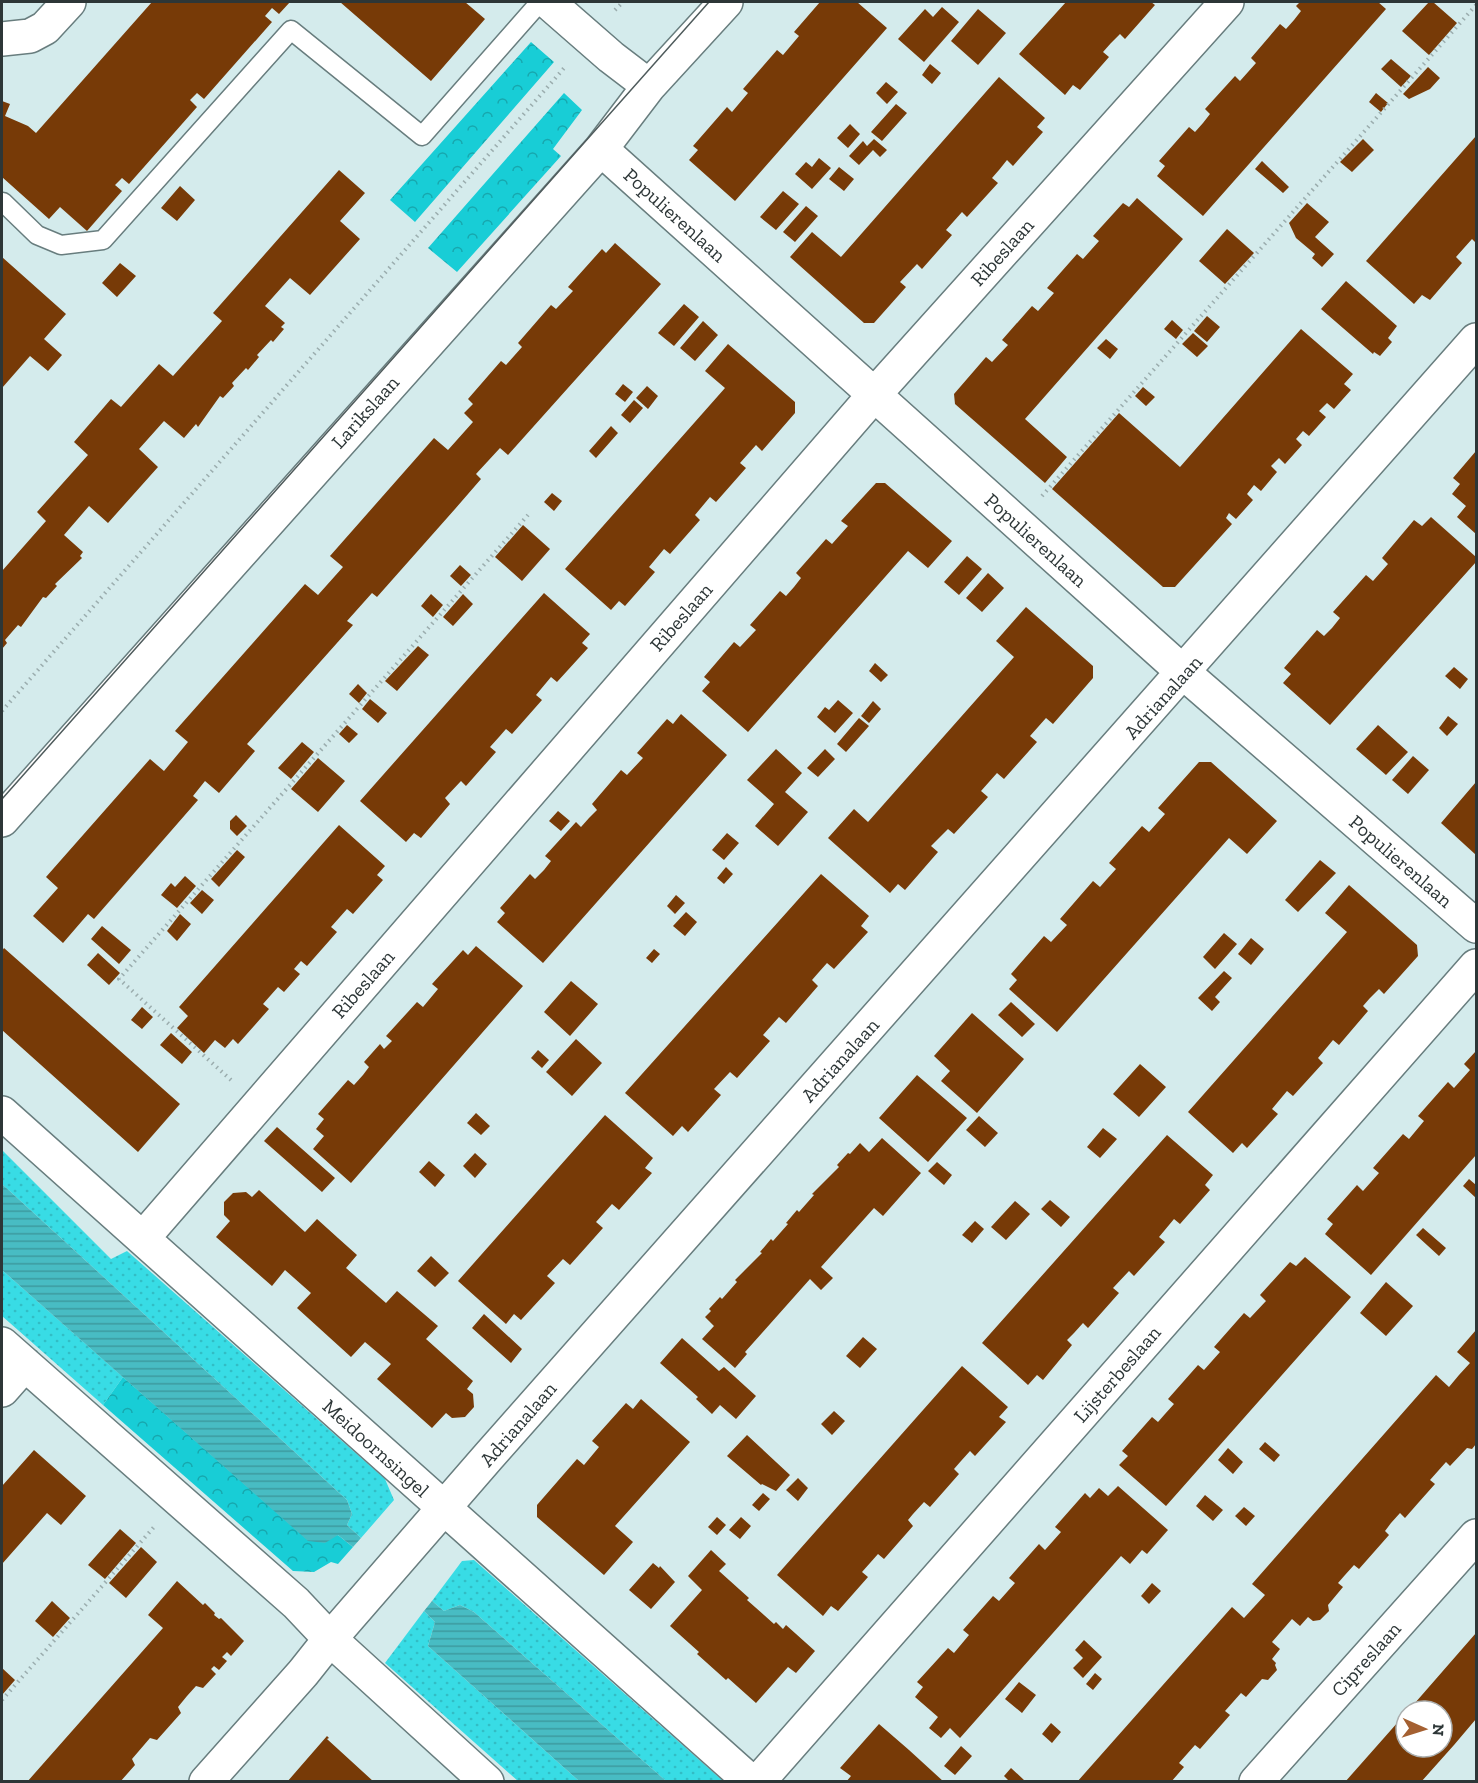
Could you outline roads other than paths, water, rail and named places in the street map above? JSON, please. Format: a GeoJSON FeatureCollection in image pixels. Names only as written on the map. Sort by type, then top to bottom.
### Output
{"type":"FeatureCollection","features":[{"type":"Feature","properties":{"kind":"street"},"geometry":{"type":"LineString","coordinates":[[2,39],[30,36],[45,28],[69,2]]}},
{"type":"Feature","properties":{"kind":"street"},"geometry":{"type":"LineString","coordinates":[[548,2],[590,39],[650,86]]}},
{"type":"Feature","properties":{"kind":"street","name":"Larikslaan"},"geometry":{"type":"LineString","coordinates":[[2,820],[601,149],[650,86],[726,2]]}},
{"type":"Feature","properties":{"kind":"street","name":"Ribeslaan"},"geometry":{"type":"LineString","coordinates":[[143,1238],[874,395],[1227,2]]}},
{"type":"Feature","properties":{"kind":"street","name":"Populierenlaan"},"geometry":{"type":"LineString","coordinates":[[601,149],[1184,673],[1476,926]]}},
{"type":"Feature","properties":{"kind":"street","name":"Adrianalaan"},"geometry":{"type":"LineString","coordinates":[[206,1782],[303,1673],[488,1457],[1184,673],[1476,340]]}},
{"type":"Feature","properties":{"kind":"street","name":"Lijsterbeslaan"},"geometry":{"type":"LineString","coordinates":[[758,1782],[1476,966]]}},
{"type":"Feature","properties":{"kind":"street","name":"Meidoornsingel"},"geometry":{"type":"LineString","coordinates":[[2,1113],[751,1782]]}},
{"type":"Feature","properties":{"kind":"street"},"geometry":{"type":"LineString","coordinates":[[2,1390],[13,1354],[297,1603],[330,1639],[487,1782]]}},
{"type":"Feature","properties":{"kind":"street","name":"Cipreslaan"},"geometry":{"type":"LineString","coordinates":[[1256,1782],[1476,1536]]}},
{"type":"Feature","properties":{"kind":"lane"},"geometry":{"type":"LineString","coordinates":[[3,202],[37,235],[61,245],[103,240],[291,30],[422,136],[540,2]]}},
{"type":"Feature","properties":{"kind":"tram line"},"geometry":{"type":"LineString","coordinates":[[2,799],[709,2]]}}]}
